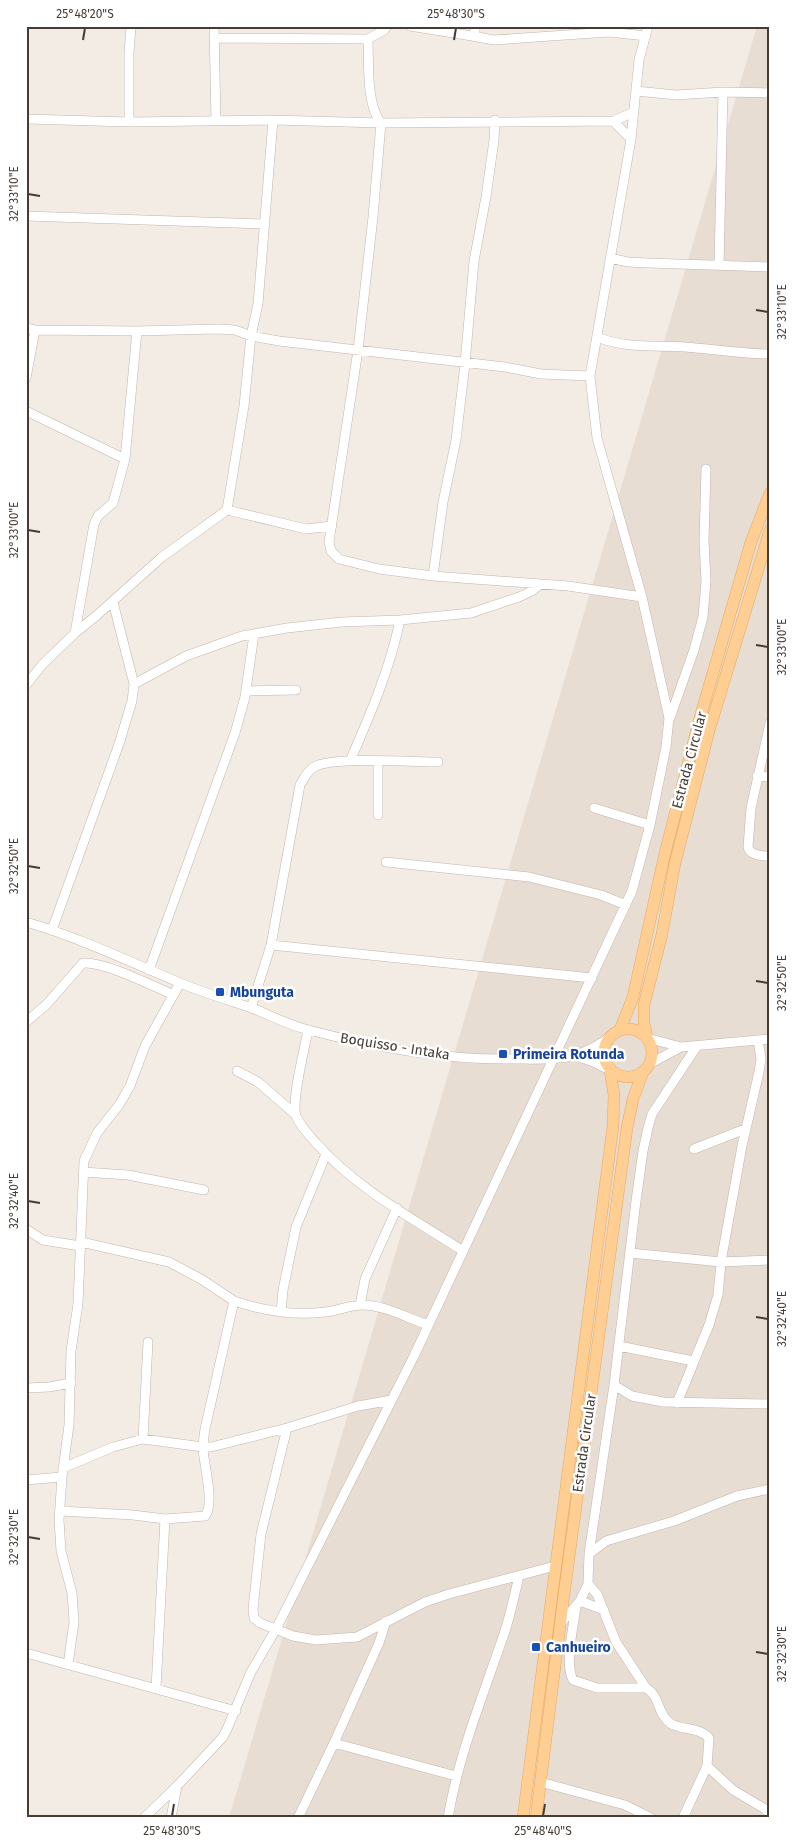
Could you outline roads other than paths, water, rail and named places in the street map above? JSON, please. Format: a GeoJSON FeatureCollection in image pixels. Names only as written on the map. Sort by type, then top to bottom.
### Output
{"type":"FeatureCollection","features":[{"type":"Feature","properties":{"kind":"main road","name":"Estrada Circular"},"geometry":{"type":"LineString","coordinates":[[617,1032],[633,997],[668,843],[699,721],[751,542],[770,493]]}},
{"type":"Feature","properties":{"kind":"main road","name":"Estrada Circular"},"geometry":{"type":"LineString","coordinates":[[647,1038],[644,1023],[644,1005],[662,934],[675,863],[709,731],[770,530]]}},
{"type":"Feature","properties":{"kind":"main road"},"geometry":{"type":"LineString","coordinates":[[632,1029],[638,1031],[647,1038],[652,1051],[646,1068],[630,1077],[622,1077],[610,1070],[604,1055],[608,1039],[617,1032],[632,1029]]}},
{"type":"Feature","properties":{"kind":"main road","name":"Estrada Circular"},"geometry":{"type":"LineString","coordinates":[[536,1818],[564,1593],[627,1128],[632,1099],[646,1068]]}},
{"type":"Feature","properties":{"kind":"main road","name":"Estrada Circular"},"geometry":{"type":"LineString","coordinates":[[523,1818],[613,1126],[614,1095],[610,1070]]}},
{"type":"Feature","properties":{"kind":"street"},"geometry":{"type":"LineString","coordinates":[[129,122],[131,26]]}},
{"type":"Feature","properties":{"kind":"street"},"geometry":{"type":"LineString","coordinates":[[214,26],[216,121]]}},
{"type":"Feature","properties":{"kind":"street"},"geometry":{"type":"LineString","coordinates":[[215,38],[368,39],[384,30],[387,26]]}},
{"type":"Feature","properties":{"kind":"street"},"geometry":{"type":"LineString","coordinates":[[410,26],[494,40],[647,31],[639,60],[631,139],[590,376],[597,438],[642,597],[670,718]]}},
{"type":"Feature","properties":{"kind":"street"},"geometry":{"type":"LineString","coordinates":[[472,36],[475,32],[475,26]]}},
{"type":"Feature","properties":{"kind":"street"},"geometry":{"type":"LineString","coordinates":[[368,39],[372,102],[381,123],[374,217],[358,350],[329,542],[332,551],[339,560],[379,569],[433,576],[568,586],[642,597]]}},
{"type":"Feature","properties":{"kind":"street"},"geometry":{"type":"LineString","coordinates":[[636,91],[676,95],[723,92],[770,93]]}},
{"type":"Feature","properties":{"kind":"street"},"geometry":{"type":"LineString","coordinates":[[719,264],[723,92]]}},
{"type":"Feature","properties":{"kind":"street"},"geometry":{"type":"LineString","coordinates":[[27,122],[273,120],[381,123],[495,120],[613,121],[634,112]]}},
{"type":"Feature","properties":{"kind":"street"},"geometry":{"type":"LineString","coordinates":[[26,685],[42,665],[75,633],[113,602],[162,557],[227,510],[244,406],[251,336],[258,304],[273,120]]}},
{"type":"Feature","properties":{"kind":"street"},"geometry":{"type":"LineString","coordinates":[[433,576],[443,502],[456,440],[466,364],[474,261],[494,140],[495,120]]}},
{"type":"Feature","properties":{"kind":"street"},"geometry":{"type":"LineString","coordinates":[[613,121],[631,139]]}},
{"type":"Feature","properties":{"kind":"street"},"geometry":{"type":"LineString","coordinates":[[26,216],[265,224]]}},
{"type":"Feature","properties":{"kind":"street"},"geometry":{"type":"LineString","coordinates":[[610,258],[628,262],[719,264],[770,268]]}},
{"type":"Feature","properties":{"kind":"street"},"geometry":{"type":"LineString","coordinates":[[26,378],[31,329],[235,330],[251,336],[278,341],[505,367],[547,375],[590,376]]}},
{"type":"Feature","properties":{"kind":"street"},"geometry":{"type":"LineString","coordinates":[[75,633],[94,524],[98,516],[113,503],[124,460],[137,331]]}},
{"type":"Feature","properties":{"kind":"street"},"geometry":{"type":"LineString","coordinates":[[597,337],[627,346],[686,347],[714,351],[770,354]]}},
{"type":"Feature","properties":{"kind":"street"},"geometry":{"type":"LineString","coordinates":[[26,411],[124,460]]}},
{"type":"Feature","properties":{"kind":"street"},"geometry":{"type":"LineString","coordinates":[[144,1818],[223,1737],[236,1711],[251,1672],[276,1629],[392,1400],[632,891],[650,825],[670,718],[694,650],[703,617],[706,582],[704,542],[706,469]]}},
{"type":"Feature","properties":{"kind":"street"},"geometry":{"type":"LineString","coordinates":[[227,510],[306,529],[332,526]]}},
{"type":"Feature","properties":{"kind":"street"},"geometry":{"type":"LineString","coordinates":[[134,684],[186,656],[218,644],[254,634],[342,622],[400,620],[471,613],[519,597],[541,584]]}},
{"type":"Feature","properties":{"kind":"street"},"geometry":{"type":"LineString","coordinates":[[52,930],[119,744],[132,702],[134,684],[113,602]]}},
{"type":"Feature","properties":{"kind":"street"},"geometry":{"type":"LineString","coordinates":[[350,761],[385,675],[393,652],[400,620]]}},
{"type":"Feature","properties":{"kind":"street"},"geometry":{"type":"LineString","coordinates":[[149,970],[235,733],[246,691],[254,634]]}},
{"type":"Feature","properties":{"kind":"street"},"geometry":{"type":"LineString","coordinates":[[246,691],[296,690]]}},
{"type":"Feature","properties":{"kind":"street"},"geometry":{"type":"LineString","coordinates":[[770,723],[751,808],[748,847],[753,854],[770,857]]}},
{"type":"Feature","properties":{"kind":"street"},"geometry":{"type":"LineString","coordinates":[[251,1008],[271,945],[300,785],[308,772],[323,763],[350,761],[438,762]]}},
{"type":"Feature","properties":{"kind":"street"},"geometry":{"type":"LineString","coordinates":[[378,761],[378,815]]}},
{"type":"Feature","properties":{"kind":"street"},"geometry":{"type":"LineString","coordinates":[[757,776],[770,777]]}},
{"type":"Feature","properties":{"kind":"street"},"geometry":{"type":"LineString","coordinates":[[594,808],[650,825]]}},
{"type":"Feature","properties":{"kind":"street"},"geometry":{"type":"LineString","coordinates":[[386,862],[529,877],[601,895],[626,904]]}},
{"type":"Feature","properties":{"kind":"street","name":"Boquisso - Intaka"},"geometry":{"type":"LineString","coordinates":[[26,922],[52,930],[180,983],[308,1030],[360,1044],[414,1053],[491,1060],[553,1059],[575,1056]]}},
{"type":"Feature","properties":{"kind":"street"},"geometry":{"type":"LineString","coordinates":[[271,945],[592,978]]}},
{"type":"Feature","properties":{"kind":"street"},"geometry":{"type":"LineString","coordinates":[[26,1022],[46,1005],[83,963],[115,971],[172,994]]}},
{"type":"Feature","properties":{"kind":"street"},"geometry":{"type":"LineString","coordinates":[[68,1665],[74,1622],[72,1593],[59,1538],[62,1472],[69,1425],[71,1351],[78,1304],[84,1161],[97,1133],[119,1105],[130,1086],[145,1046],[172,994],[180,983]]}},
{"type":"Feature","properties":{"kind":"street"},"geometry":{"type":"LineString","coordinates":[[296,1115],[295,1100],[308,1030]]}},
{"type":"Feature","properties":{"kind":"street"},"geometry":{"type":"LineString","coordinates":[[575,1056],[597,1047],[617,1032]]}},
{"type":"Feature","properties":{"kind":"street"},"geometry":{"type":"LineString","coordinates":[[647,1038],[681,1047],[770,1039]]}},
{"type":"Feature","properties":{"kind":"street"},"geometry":{"type":"LineString","coordinates":[[677,1403],[718,1295],[721,1262],[745,1129],[759,1072],[761,1059],[758,1040]]}},
{"type":"Feature","properties":{"kind":"street"},"geometry":{"type":"LineString","coordinates":[[561,1623],[578,1603],[588,1584],[592,1534],[614,1385],[643,1151],[652,1114],[697,1046]]}},
{"type":"Feature","properties":{"kind":"street"},"geometry":{"type":"LineString","coordinates":[[646,1068],[681,1047]]}},
{"type":"Feature","properties":{"kind":"street"},"geometry":{"type":"LineString","coordinates":[[575,1056],[610,1070]]}},
{"type":"Feature","properties":{"kind":"street"},"geometry":{"type":"LineString","coordinates":[[237,1071],[258,1082],[296,1115],[304,1131],[354,1180],[463,1251]]}},
{"type":"Feature","properties":{"kind":"street"},"geometry":{"type":"LineString","coordinates":[[694,1149],[745,1129]]}},
{"type":"Feature","properties":{"kind":"street"},"geometry":{"type":"LineString","coordinates":[[281,1312],[283,1290],[296,1227],[326,1154]]}},
{"type":"Feature","properties":{"kind":"street"},"geometry":{"type":"LineString","coordinates":[[83,1172],[128,1176],[204,1190]]}},
{"type":"Feature","properties":{"kind":"street"},"geometry":{"type":"LineString","coordinates":[[360,1305],[365,1279],[396,1208]]}},
{"type":"Feature","properties":{"kind":"street"},"geometry":{"type":"LineString","coordinates":[[26,1229],[43,1240],[80,1244],[170,1262],[234,1301],[250,1307],[300,1314],[327,1312],[360,1305],[382,1307],[428,1325]]}},
{"type":"Feature","properties":{"kind":"street"},"geometry":{"type":"LineString","coordinates":[[630,1253],[721,1262],[770,1260]]}},
{"type":"Feature","properties":{"kind":"street"},"geometry":{"type":"LineString","coordinates":[[60,1511],[165,1518],[200,1518],[205,1516],[208,1512],[209,1502],[203,1447],[208,1414],[234,1301]]}},
{"type":"Feature","properties":{"kind":"street"},"geometry":{"type":"LineString","coordinates":[[143,1439],[148,1342]]}},
{"type":"Feature","properties":{"kind":"street"},"geometry":{"type":"LineString","coordinates":[[619,1346],[693,1361]]}},
{"type":"Feature","properties":{"kind":"street"},"geometry":{"type":"LineString","coordinates":[[26,1388],[49,1387],[71,1383]]}},
{"type":"Feature","properties":{"kind":"street"},"geometry":{"type":"LineString","coordinates":[[614,1385],[632,1396],[644,1400],[677,1403],[770,1404]]}},
{"type":"Feature","properties":{"kind":"street"},"geometry":{"type":"LineString","coordinates":[[26,1480],[62,1472],[113,1447],[143,1439],[203,1447],[224,1445],[358,1406],[392,1400]]}},
{"type":"Feature","properties":{"kind":"street"},"geometry":{"type":"LineString","coordinates":[[287,1428],[261,1534],[253,1609],[254,1618],[260,1623],[293,1636],[316,1640],[357,1637],[425,1602],[555,1566]]}},
{"type":"Feature","properties":{"kind":"street"},"geometry":{"type":"LineString","coordinates":[[590,1554],[606,1541],[636,1534],[674,1521],[737,1496],[770,1489]]}},
{"type":"Feature","properties":{"kind":"street"},"geometry":{"type":"LineString","coordinates":[[156,1688],[165,1518]]}},
{"type":"Feature","properties":{"kind":"street"},"geometry":{"type":"LineString","coordinates":[[592,1534],[606,1541]]}},
{"type":"Feature","properties":{"kind":"street"},"geometry":{"type":"LineString","coordinates":[[448,1818],[456,1776],[475,1714],[507,1626],[519,1576]]}},
{"type":"Feature","properties":{"kind":"street"},"geometry":{"type":"LineString","coordinates":[[588,1584],[597,1594],[616,1642],[646,1688],[655,1696],[664,1718],[671,1724],[698,1730],[709,1738],[707,1766],[683,1818]]}},
{"type":"Feature","properties":{"kind":"street"},"geometry":{"type":"LineString","coordinates":[[578,1603],[604,1610]]}},
{"type":"Feature","properties":{"kind":"street"},"geometry":{"type":"LineString","coordinates":[[578,1603],[570,1658],[570,1674],[573,1680],[597,1688],[646,1688]]}},
{"type":"Feature","properties":{"kind":"street"},"geometry":{"type":"LineString","coordinates":[[300,1817],[379,1643],[386,1621]]}},
{"type":"Feature","properties":{"kind":"street"},"geometry":{"type":"LineString","coordinates":[[26,1653],[236,1711]]}},
{"type":"Feature","properties":{"kind":"street"},"geometry":{"type":"LineString","coordinates":[[334,1743],[456,1776]]}},
{"type":"Feature","properties":{"kind":"street"},"geometry":{"type":"LineString","coordinates":[[707,1766],[733,1790],[770,1814]]}},
{"type":"Feature","properties":{"kind":"street"},"geometry":{"type":"LineString","coordinates":[[540,1782],[625,1805],[651,1818]]}},
{"type":"Feature","properties":{"kind":"street"},"geometry":{"type":"LineString","coordinates":[[171,1818],[177,1786]]}},
{"type":"Feature","properties":{"kind":"place","name":"Mbunguta"},"geometry":{"type":"Point","coordinates":[220,992]}},
{"type":"Feature","properties":{"kind":"place","name":"Primeira Rotunda"},"geometry":{"type":"Point","coordinates":[503,1054]}},
{"type":"Feature","properties":{"kind":"place","name":"Canhueiro"},"geometry":{"type":"Point","coordinates":[536,1647]}}]}
